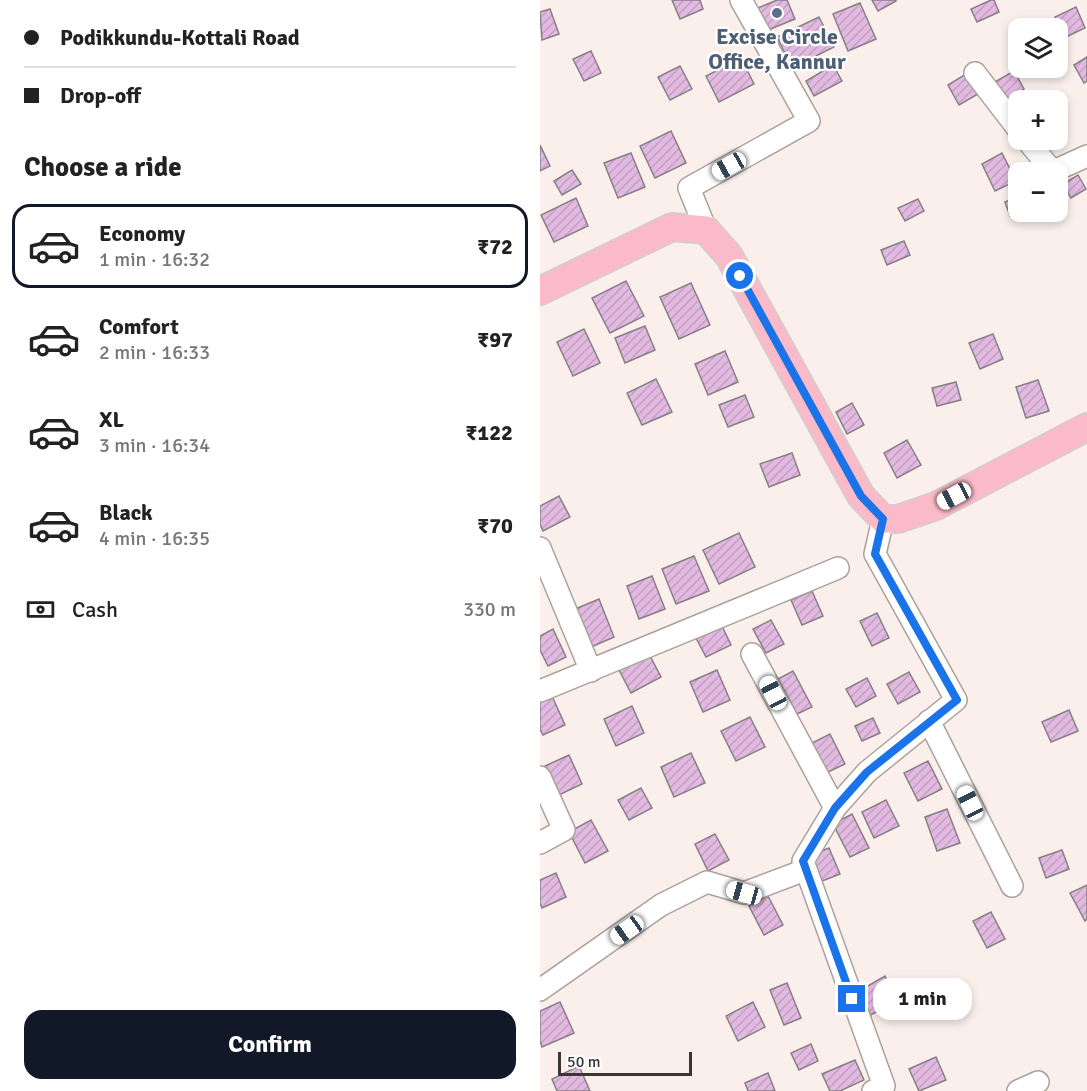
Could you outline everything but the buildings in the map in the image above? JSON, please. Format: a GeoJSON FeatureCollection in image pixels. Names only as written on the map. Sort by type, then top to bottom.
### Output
{"type":"FeatureCollection","features":[{"type":"Feature","properties":{"kind":"main road"},"geometry":{"type":"LineString","coordinates":[[540,291],[672,227],[706,230],[729,256],[861,496],[883,519],[898,519],[936,506],[1087,427]]}},
{"type":"Feature","properties":{"kind":"street"},"geometry":{"type":"LineString","coordinates":[[706,230],[689,188],[809,121],[741,0]]}},
{"type":"Feature","properties":{"kind":"street"},"geometry":{"type":"LineString","coordinates":[[975,73],[1008,116]]}},
{"type":"Feature","properties":{"kind":"street"},"geometry":{"type":"LineString","coordinates":[[1035,150],[1049,167],[1056,170],[1087,156]]}},
{"type":"Feature","properties":{"kind":"street"},"geometry":{"type":"LineString","coordinates":[[873,1091],[884,1086],[803,861],[835,808],[867,772],[957,700],[875,554],[883,519]]}},
{"type":"Feature","properties":{"kind":"street"},"geometry":{"type":"LineString","coordinates":[[540,548],[591,671]]}},
{"type":"Feature","properties":{"kind":"street"},"geometry":{"type":"LineString","coordinates":[[540,692],[838,568]]}},
{"type":"Feature","properties":{"kind":"street"},"geometry":{"type":"LineString","coordinates":[[752,654],[835,808]]}},
{"type":"Feature","properties":{"kind":"street"},"geometry":{"type":"LineString","coordinates":[[929,721],[1012,886]]}},
{"type":"Feature","properties":{"kind":"street"},"geometry":{"type":"LineString","coordinates":[[540,777],[564,830],[540,843]]}},
{"type":"Feature","properties":{"kind":"street"},"geometry":{"type":"LineString","coordinates":[[540,990],[661,905],[707,882],[744,893],[806,870]]}},
{"type":"Feature","properties":{"kind":"street"},"geometry":{"type":"LineString","coordinates":[[1018,1091],[1038,1082]]}},
{"type":"Feature","properties":{"kind":"place","name":"Excise Circle Office, Kannur"},"geometry":{"type":"Point","coordinates":[777,13]}},
{"type":"Feature","properties":{"kind":"route"},"geometry":{"type":"LineString","coordinates":[[740,276],[861,496],[883,519],[875,554],[957,700],[867,772],[835,808],[803,861],[852,999]]}}]}
